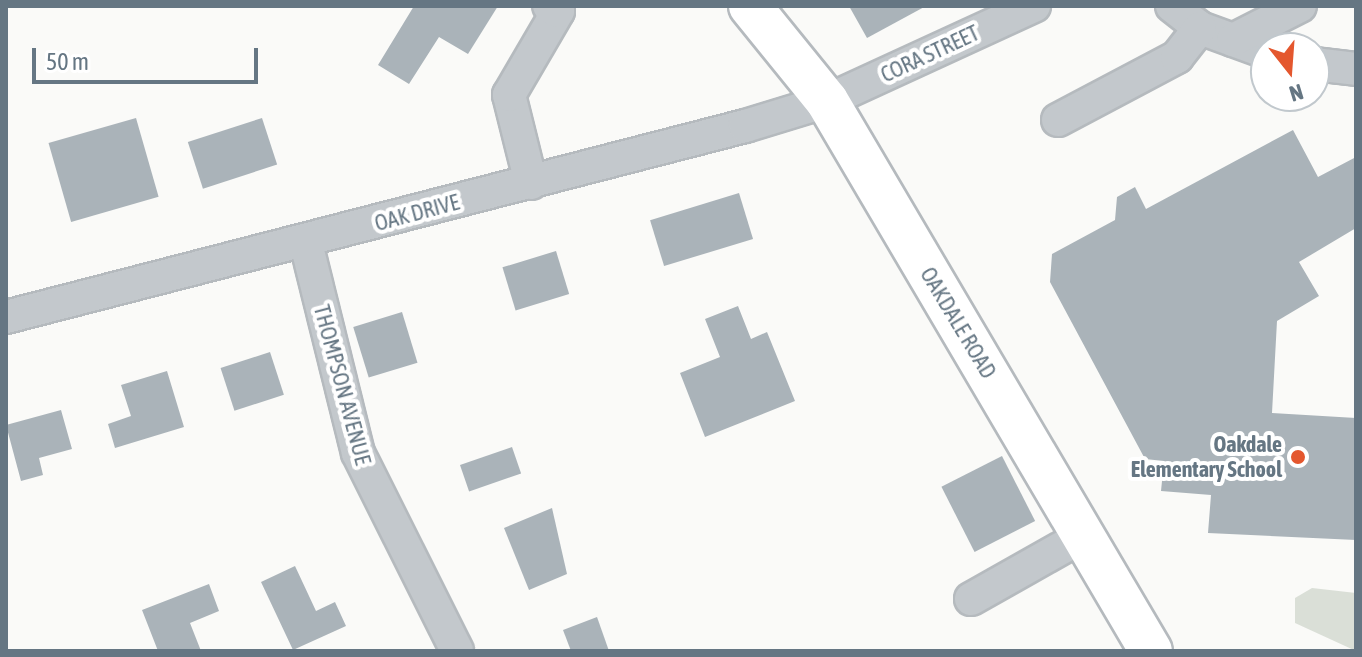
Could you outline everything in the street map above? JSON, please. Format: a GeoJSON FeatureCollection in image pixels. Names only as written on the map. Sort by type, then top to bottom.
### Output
{"type":"FeatureCollection","features":[{"type":"Feature","properties":{"kind":"main road","name":"OAKDALE ROAD"},"geometry":{"type":"LineString","coordinates":[[750,6],[827,101],[1151,651]]}},
{"type":"Feature","properties":{"kind":"street"},"geometry":{"type":"LineString","coordinates":[[531,183],[509,95],[558,11],[549,6]]}},
{"type":"Feature","properties":{"kind":"street"},"geometry":{"type":"LineString","coordinates":[[1172,6],[1200,28],[1250,46]]}},
{"type":"Feature","properties":{"kind":"street"},"geometry":{"type":"LineString","coordinates":[[1233,40],[1300,6]]}},
{"type":"Feature","properties":{"kind":"street","name":"CORA STREET"},"geometry":{"type":"LineString","coordinates":[[827,101],[1030,7]]}},
{"type":"Feature","properties":{"kind":"street"},"geometry":{"type":"LineString","coordinates":[[1058,120],[1177,57],[1200,28]]}},
{"type":"Feature","properties":{"kind":"street"},"geometry":{"type":"LineString","coordinates":[[1330,66],[1356,69]]}},
{"type":"Feature","properties":{"kind":"street","name":"OAK DRIVE"},"geometry":{"type":"LineString","coordinates":[[6,317],[306,243],[827,101]]}},
{"type":"Feature","properties":{"kind":"street","name":"THOMPSON AVENUE"},"geometry":{"type":"LineString","coordinates":[[306,243],[358,453],[457,651]]}},
{"type":"Feature","properties":{"kind":"street"},"geometry":{"type":"LineString","coordinates":[[971,599],[1083,536]]}},
{"type":"Feature","properties":{"kind":"shaded area"},"geometry":{"type":"Polygon","coordinates":[[[1312,588],[1356,593],[1356,651],[1295,623],[1295,598],[1312,588]]]}},
{"type":"Feature","properties":{"kind":"building"},"geometry":{"type":"Polygon","coordinates":[[[414,6],[498,6],[468,54],[439,37],[409,84],[378,65],[414,6]]]}},
{"type":"Feature","properties":{"kind":"building"},"geometry":{"type":"Polygon","coordinates":[[[849,6],[926,6],[867,38],[849,6]]]}},
{"type":"Feature","properties":{"kind":"building"},"geometry":{"type":"Polygon","coordinates":[[[136,118],[159,197],[71,222],[49,143],[136,118]]]}},
{"type":"Feature","properties":{"kind":"building"},"geometry":{"type":"Polygon","coordinates":[[[262,118],[277,165],[203,189],[188,142],[262,118]]]}},
{"type":"Feature","properties":{"kind":"building"},"geometry":{"type":"Polygon","coordinates":[[[1293,130],[1318,177],[1356,157],[1356,228],[1299,262],[1319,296],[1277,321],[1272,413],[1356,418],[1356,540],[1208,533],[1211,495],[1161,491],[1164,461],[1145,459],[1050,282],[1052,254],[1115,220],[1117,197],[1135,187],[1146,209],[1293,130]]]}},
{"type":"Feature","properties":{"kind":"building"},"geometry":{"type":"Polygon","coordinates":[[[739,193],[753,239],[664,266],[650,220],[739,193]]]}},
{"type":"Feature","properties":{"kind":"building"},"geometry":{"type":"Polygon","coordinates":[[[556,251],[569,294],[516,310],[502,267],[556,251]]]}},
{"type":"Feature","properties":{"kind":"building"},"geometry":{"type":"Polygon","coordinates":[[[738,306],[751,339],[767,332],[795,401],[705,437],[680,373],[720,357],[705,319],[738,306]]]}},
{"type":"Feature","properties":{"kind":"building"},"geometry":{"type":"Polygon","coordinates":[[[402,312],[417,363],[369,378],[353,327],[402,312]]]}},
{"type":"Feature","properties":{"kind":"building"},"geometry":{"type":"Polygon","coordinates":[[[270,352],[284,395],[234,411],[221,368],[270,352]]]}},
{"type":"Feature","properties":{"kind":"building"},"geometry":{"type":"Polygon","coordinates":[[[167,371],[184,427],[115,448],[108,424],[131,416],[121,385],[167,371]]]}},
{"type":"Feature","properties":{"kind":"building"},"geometry":{"type":"Polygon","coordinates":[[[61,410],[72,449],[39,458],[43,475],[21,481],[6,425],[61,410]]]}},
{"type":"Feature","properties":{"kind":"building"},"geometry":{"type":"Polygon","coordinates":[[[512,447],[521,473],[469,491],[460,465],[512,447]]]}},
{"type":"Feature","properties":{"kind":"building"},"geometry":{"type":"Polygon","coordinates":[[[1002,456],[1035,521],[975,552],[941,487],[1002,456]]]}},
{"type":"Feature","properties":{"kind":"building"},"geometry":{"type":"Polygon","coordinates":[[[552,508],[567,574],[529,590],[504,528],[552,508]]]}},
{"type":"Feature","properties":{"kind":"building"},"geometry":{"type":"Polygon","coordinates":[[[295,566],[316,611],[335,602],[346,626],[293,650],[261,582],[295,566]]]}},
{"type":"Feature","properties":{"kind":"building"},"geometry":{"type":"Polygon","coordinates":[[[209,584],[219,611],[190,623],[201,651],[158,651],[142,610],[209,584]]]}},
{"type":"Feature","properties":{"kind":"building"},"geometry":{"type":"Polygon","coordinates":[[[597,617],[609,651],[571,651],[563,630],[597,617]]]}},
{"type":"Feature","properties":{"kind":"place","name":"Oakdale Elementary School"},"geometry":{"type":"Point","coordinates":[1298,457]}}]}
